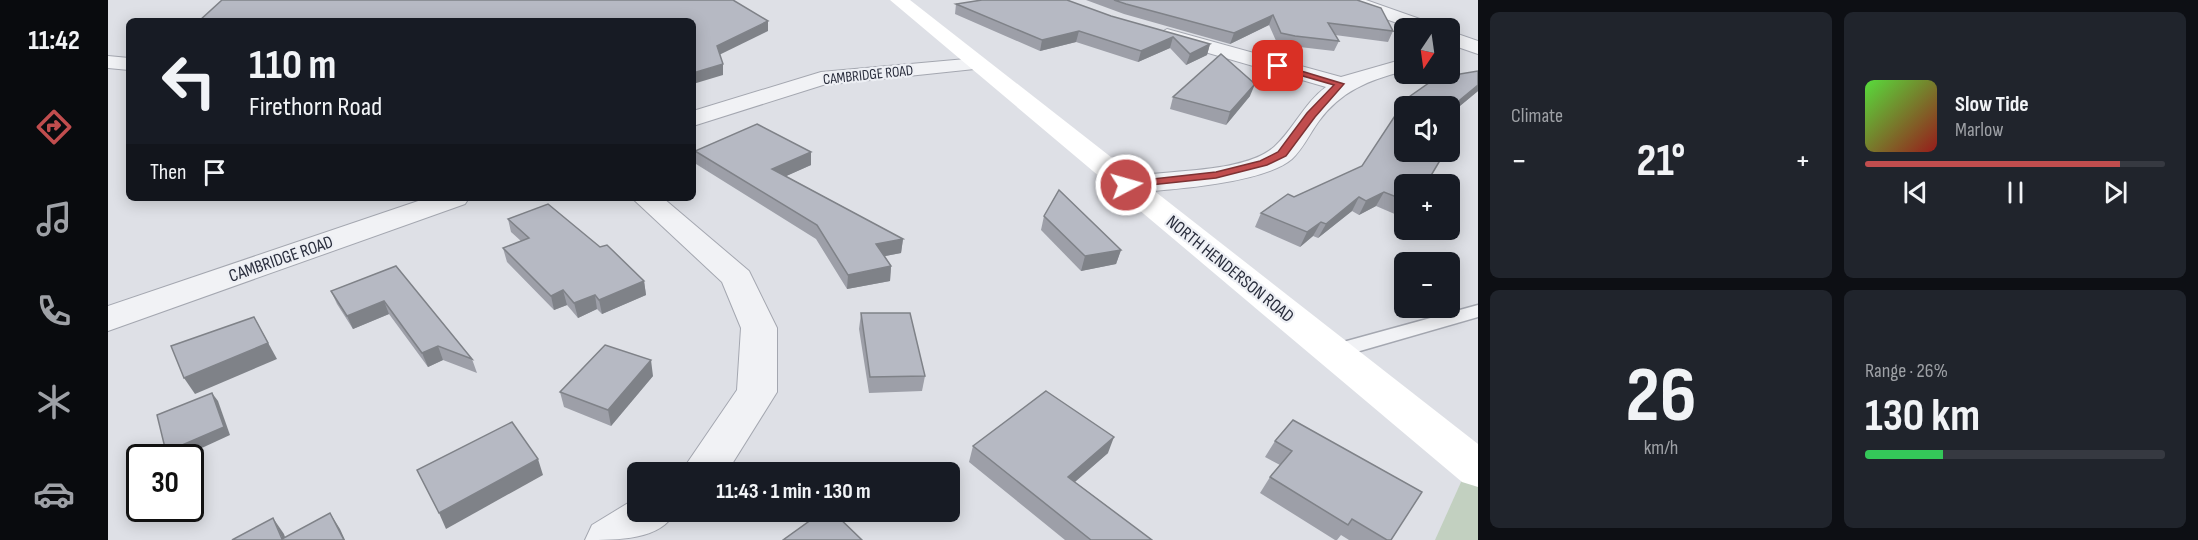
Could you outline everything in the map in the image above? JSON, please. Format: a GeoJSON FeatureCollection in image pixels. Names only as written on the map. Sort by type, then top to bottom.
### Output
{"type":"FeatureCollection","features":[{"type":"Feature","properties":{"kind":"street","name":"NORTH HENDERSON ROAD"},"geometry":{"type":"LineString","coordinates":[[899,0],[1478,469]]}},
{"type":"Feature","properties":{"kind":"street"},"geometry":{"type":"LineString","coordinates":[[1350,0],[1400,18]]}},
{"type":"Feature","properties":{"kind":"street"},"geometry":{"type":"LineString","coordinates":[[1148,29],[1340,84]]}},
{"type":"Feature","properties":{"kind":"street"},"geometry":{"type":"LineString","coordinates":[[1460,42],[1478,50]]}},
{"type":"Feature","properties":{"kind":"street"},"geometry":{"type":"LineString","coordinates":[[1460,54],[1478,50]]}},
{"type":"Feature","properties":{"kind":"street"},"geometry":{"type":"LineString","coordinates":[[108,62],[126,64]]}},
{"type":"Feature","properties":{"kind":"street","name":"CAMBRIDGE ROAD"},"geometry":{"type":"LineString","coordinates":[[696,118],[821,79],[977,64]]}},
{"type":"Feature","properties":{"kind":"street"},"geometry":{"type":"LineString","coordinates":[[1126,185],[1216,175],[1273,159],[1282,154],[1311,115],[1340,84],[1394,67]]}},
{"type":"Feature","properties":{"kind":"street","name":"CAMBRIDGE ROAD"},"geometry":{"type":"LineString","coordinates":[[108,319],[446,201]]}},
{"type":"Feature","properties":{"kind":"street"},"geometry":{"type":"LineString","coordinates":[[649,201],[737,278],[759,328],[757,392],[711,462]]}},
{"type":"Feature","properties":{"kind":"street"},"geometry":{"type":"LineString","coordinates":[[609,540],[637,522]]}},
{"type":"Feature","properties":{"kind":"lane"},"geometry":{"type":"LineString","coordinates":[[1332,352],[1478,311]]}},
{"type":"Feature","properties":{"kind":"green space"},"geometry":{"type":"Polygon","coordinates":[[[1470,462],[1478,469],[1478,540],[1435,540],[1470,462]]]}},
{"type":"Feature","properties":{"kind":"building"},"geometry":{"type":"Polygon","coordinates":[[[222,0],[733,0],[768,21],[717,46],[723,64],[696,72],[696,18],[202,18],[222,0]]]}},
{"type":"Feature","properties":{"kind":"building"},"geometry":{"type":"Polygon","coordinates":[[[982,0],[1067,0],[1111,16],[1210,44],[1190,54],[1173,37],[1141,51],[1079,31],[1042,40],[956,4],[982,0]]]}},
{"type":"Feature","properties":{"kind":"building"},"geometry":{"type":"Polygon","coordinates":[[[1114,0],[1357,0],[1381,8],[1393,31],[1328,23],[1339,41],[1295,36],[1281,33],[1273,15],[1234,33],[1114,0]]]}},
{"type":"Feature","properties":{"kind":"building"},"geometry":{"type":"Polygon","coordinates":[[[1221,54],[1255,84],[1230,112],[1173,97],[1221,54]]]}},
{"type":"Feature","properties":{"kind":"building"},"geometry":{"type":"Polygon","coordinates":[[[1478,71],[1478,85],[1460,100],[1460,96],[1410,96],[1427,84],[1460,84],[1460,74],[1478,71]]]}},
{"type":"Feature","properties":{"kind":"building"},"geometry":{"type":"Polygon","coordinates":[[[1394,117],[1394,162],[1439,162],[1432,174],[1394,174],[1394,196],[1384,192],[1366,201],[1359,197],[1326,224],[1321,222],[1307,232],[1261,213],[1288,194],[1294,197],[1362,166],[1394,117]]]}},
{"type":"Feature","properties":{"kind":"building"},"geometry":{"type":"Polygon","coordinates":[[[757,124],[811,152],[772,169],[903,239],[876,244],[891,266],[848,275],[817,225],[696,151],[757,124]]]}},
{"type":"Feature","properties":{"kind":"building"},"geometry":{"type":"Polygon","coordinates":[[[1059,190],[1121,250],[1085,256],[1044,216],[1059,190]]]}},
{"type":"Feature","properties":{"kind":"building"},"geometry":{"type":"Polygon","coordinates":[[[548,204],[600,247],[607,245],[644,281],[599,300],[595,295],[574,303],[563,290],[551,296],[503,248],[529,238],[508,219],[548,204]]]}},
{"type":"Feature","properties":{"kind":"building"},"geometry":{"type":"Polygon","coordinates":[[[396,266],[472,359],[438,346],[422,353],[384,301],[347,316],[331,291],[396,266]]]}},
{"type":"Feature","properties":{"kind":"building"},"geometry":{"type":"Polygon","coordinates":[[[861,313],[910,313],[925,376],[870,377],[861,313]]]}},
{"type":"Feature","properties":{"kind":"building"},"geometry":{"type":"Polygon","coordinates":[[[254,317],[268,343],[184,378],[171,346],[254,317]]]}},
{"type":"Feature","properties":{"kind":"building"},"geometry":{"type":"Polygon","coordinates":[[[605,345],[651,360],[608,410],[560,392],[605,345]]]}},
{"type":"Feature","properties":{"kind":"building"},"geometry":{"type":"Polygon","coordinates":[[[1046,391],[1114,437],[1068,477],[1152,540],[1091,540],[973,446],[1046,391]]]}},
{"type":"Feature","properties":{"kind":"building"},"geometry":{"type":"Polygon","coordinates":[[[212,393],[224,427],[185,444],[164,444],[157,415],[212,393]]]}},
{"type":"Feature","properties":{"kind":"building"},"geometry":{"type":"Polygon","coordinates":[[[1293,420],[1422,492],[1391,540],[1387,540],[1352,519],[1348,525],[1270,477],[1292,451],[1275,441],[1293,420]]]}},
{"type":"Feature","properties":{"kind":"building"},"geometry":{"type":"Polygon","coordinates":[[[512,422],[538,459],[439,513],[417,470],[512,422]]]}},
{"type":"Feature","properties":{"kind":"building"},"geometry":{"type":"Polygon","coordinates":[[[330,513],[344,540],[232,540],[273,518],[282,539],[330,513]]]}},
{"type":"Feature","properties":{"kind":"building"},"geometry":{"type":"Polygon","coordinates":[[[808,522],[843,522],[862,540],[783,540],[808,522]]]}},
{"type":"Feature","properties":{"kind":"route"},"geometry":{"type":"LineString","coordinates":[[1126,185],[1216,175],[1263,163],[1282,154],[1311,115],[1340,84],[1278,66]]}}]}
